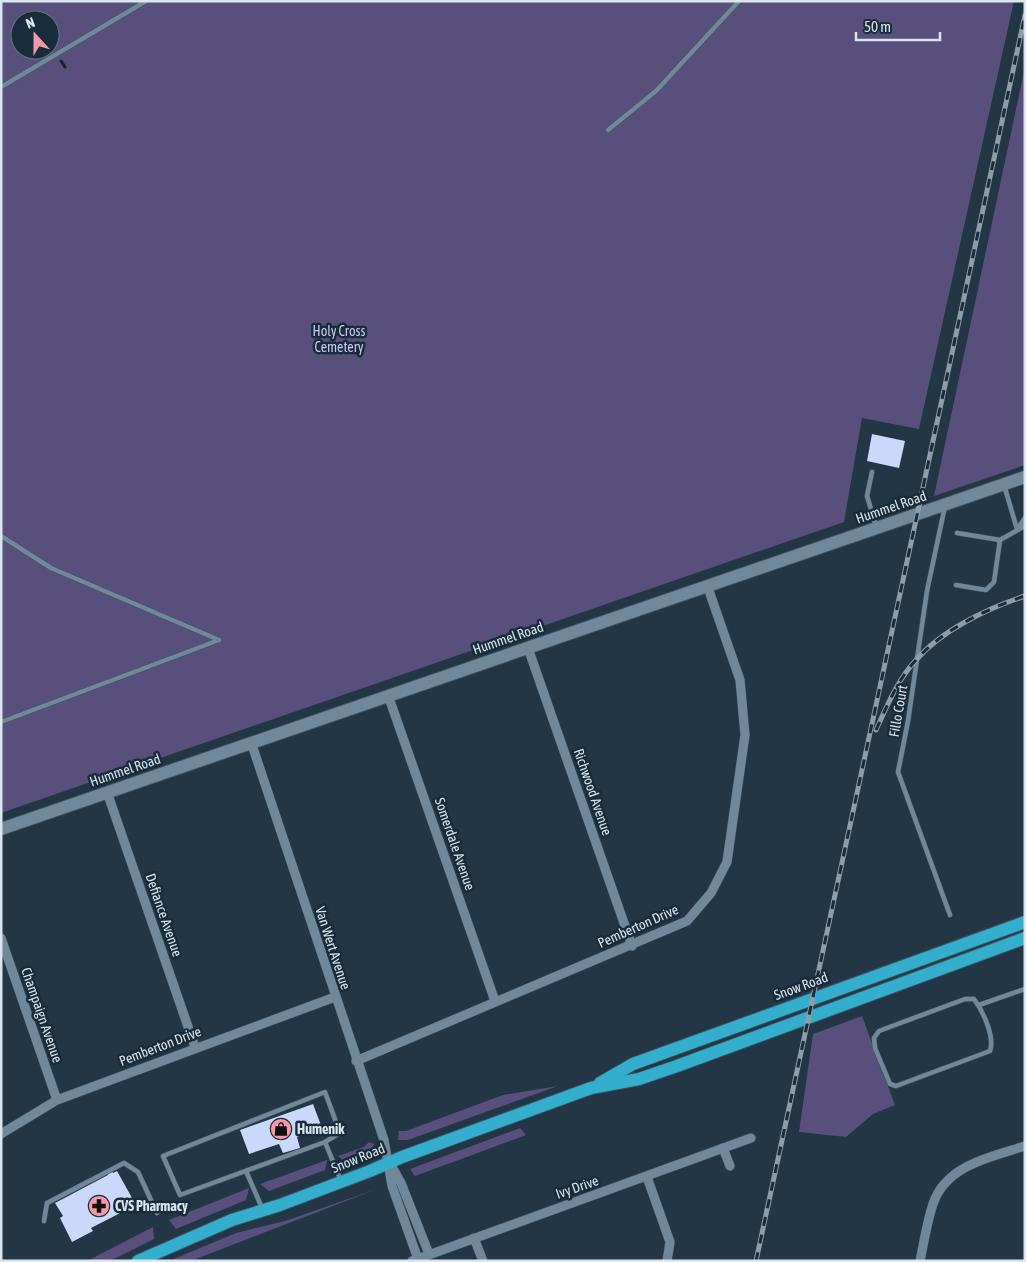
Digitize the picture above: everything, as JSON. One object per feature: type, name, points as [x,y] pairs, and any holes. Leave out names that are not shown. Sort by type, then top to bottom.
[{"type":"main road","name":"Snow Road","points":[[591,1088],[633,1064],[1025,922]]},
{"type":"main road","name":"Snow Road","points":[[138,1261],[232,1220],[341,1182],[389,1162],[591,1088],[639,1079],[677,1066],[1025,938]]},
{"type":"street","name":"Hummel Road","points":[[1,829],[1025,477]]},
{"type":"street","name":"Pemberton Drive","points":[[356,1061],[495,1001],[687,922],[711,893],[727,862],[745,734],[740,680],[707,585]]},
{"type":"street","name":"Richwood Avenue","points":[[528,648],[632,946]]},
{"type":"street","name":"Somerdale Avenue","points":[[388,695],[495,1001]]},
{"type":"street","name":"Van Wert Avenue","points":[[251,742],[356,1061],[384,1140],[392,1186],[415,1260]]},
{"type":"street","name":"Defiance Avenue","points":[[107,792],[195,1047]]},
{"type":"street","name":"Champaign Avenue","points":[[1,938],[57,1100]]},
{"type":"street","name":"Pemberton Drive","points":[[1,1134],[57,1100],[335,996]]},
{"type":"street","name":"Ivy Drive","points":[[415,1260],[751,1138]]},
{"type":"street","points":[[920,1261],[933,1203],[947,1179],[959,1170],[976,1162],[1025,1146]]},
{"type":"street","points":[[723,1148],[730,1166]]},
{"type":"street","name":"Van Wert Avenue","points":[[389,1162],[401,1183],[428,1254]]},
{"type":"street","points":[[647,1177],[670,1242],[667,1261]]},
{"type":"street","points":[[474,1238],[483,1261]]},
{"type":"lane","points":[[1,87],[146,1]]},
{"type":"lane","points":[[608,130],[656,91],[739,1]]},
{"type":"lane","points":[[872,472],[867,496],[876,528]]},
{"type":"lane","points":[[1004,484],[1017,529]]},
{"type":"lane","name":"Fillo Court","points":[[945,504],[928,591],[908,721],[898,772],[950,915]]},
{"type":"lane","points":[[1017,529],[1025,518]]},
{"type":"lane","points":[[957,533],[1000,540],[1025,526]]},
{"type":"lane","points":[[1,536],[51,568],[218,640],[1,722]]},
{"type":"lane","points":[[956,585],[986,590],[994,582],[1000,540]]},
{"type":"lane","points":[[979,1006],[1025,989]]},
{"type":"lane","points":[[966,999],[974,999],[979,1006],[993,1043],[990,1051],[896,1086],[890,1084],[875,1048],[874,1038],[879,1032],[966,999]]},
{"type":"lane","points":[[325,1092],[340,1133],[325,1142],[246,1171],[180,1195],[163,1156],[325,1092]]},
{"type":"lane","points":[[325,1142],[341,1182]]},
{"type":"lane","points":[[44,1221],[47,1203],[124,1163],[138,1172],[157,1214]]},
{"type":"lane","points":[[246,1171],[263,1210]]},
{"type":"green space","name":"Holy Cross Cemetery","points":[[1,1],[1014,1],[919,429],[862,418],[844,522],[1,813]]},
{"type":"green space","points":[[1025,67],[1025,465],[934,496]]},
{"type":"green space","points":[[862,1016],[895,1105],[873,1114],[846,1137],[799,1132],[813,1034]]},
{"type":"green space","points":[[558,1086],[408,1140],[398,1140],[399,1131],[406,1131],[503,1095]]},
{"type":"green space","points":[[520,1128],[526,1135],[415,1176],[410,1169]]},
{"type":"green space","points":[[369,1142],[374,1144],[372,1148],[360,1158],[347,1163],[338,1156],[364,1147]]},
{"type":"green space","points":[[327,1160],[325,1170],[269,1191],[260,1184]]},
{"type":"green space","points":[[249,1188],[246,1200],[176,1229],[169,1220]]},
{"type":"green space","points":[[377,1189],[191,1261],[169,1261],[236,1233],[285,1221]]},
{"type":"green space","points":[[153,1227],[154,1239],[110,1261],[87,1261]]},
{"type":"building","points":[[872,434],[905,441],[899,468],[867,461]]},
{"type":"building","name":"Humenik","points":[[313,1104],[322,1128],[297,1137],[300,1148],[283,1153],[279,1144],[249,1154],[240,1130]]},
{"type":"building","points":[[112,1171],[113,1173],[117,1171],[136,1205],[91,1228],[93,1231],[72,1242],[60,1218],[63,1216],[55,1203],[108,1175]]},
{"type":"waterway","points":[[61,61],[65,67]]},
{"type":"railway","points":[[756,1261],[1025,15]]},
{"type":"railway","points":[[876,730],[893,693],[910,667],[927,649],[966,621],[1025,596]]},
{"type":"place","name":"Humenik","points":[[281,1129]]},
{"type":"place","name":"CVS Pharmacy","points":[[99,1206]]}]
